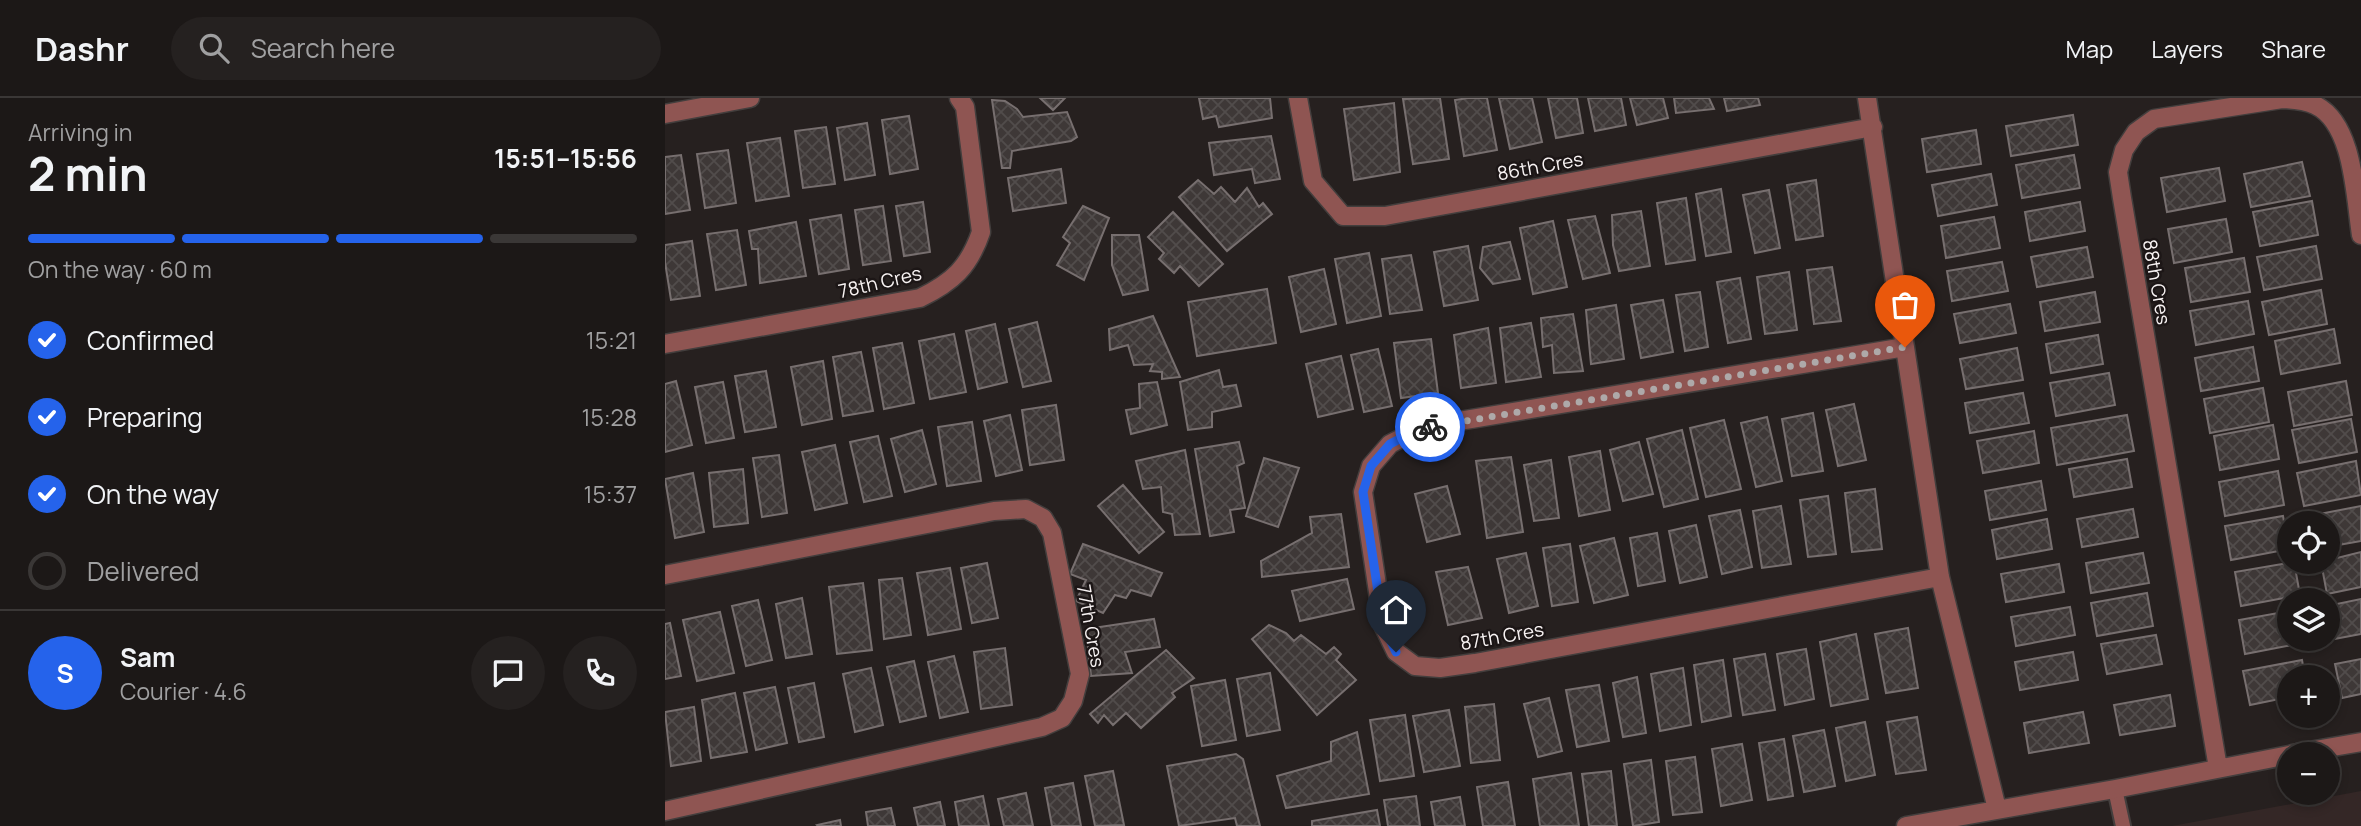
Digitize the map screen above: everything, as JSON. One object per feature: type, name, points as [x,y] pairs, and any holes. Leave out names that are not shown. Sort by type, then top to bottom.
[{"type":"street","points":[[665,114],[750,98]]},
{"type":"street","name":"78th Cres","points":[[665,344],[920,298],[943,287],[962,270],[974,251],[981,232],[965,107],[960,98]]},
{"type":"street","name":"86th Cres","points":[[1298,98],[1313,181],[1343,216],[1385,216],[1873,127]]},
{"type":"street","points":[[1867,98],[1940,577],[1997,809]]},
{"type":"street","name":"88th Cres","points":[[2218,768],[2118,172],[2124,150],[2136,132],[2154,119],[2282,99],[2302,100],[2329,115],[2343,133],[2361,235]]},
{"type":"street","name":"87th Cres","points":[[1905,347],[1453,422],[1417,430],[1390,444],[1371,466],[1363,492],[1383,625],[1396,652],[1415,666],[1440,668],[1940,577]]},
{"type":"street","name":"77th Cres","points":[[665,575],[964,516],[1025,509],[1043,518],[1052,533],[1080,674],[1073,701],[1062,718],[1042,727],[665,811]]},
{"type":"street","points":[[2340,746],[2361,742]]},
{"type":"street","points":[[1906,826],[2277,757]]},
{"type":"lane","points":[[2115,789],[2123,826]]},
{"type":"shaded area","points":[[2361,791],[2361,826],[2172,826],[2285,805],[2340,805],[2340,795]]},
{"type":"building","points":[[1040,98],[1065,98],[1053,110]]},
{"type":"building","points":[[1199,98],[1270,98],[1272,118],[1219,127],[1216,116],[1203,119]]},
{"type":"building","points":[[1440,98],[1449,159],[1413,164],[1403,99]]},
{"type":"building","points":[[1487,98],[1497,150],[1464,156],[1455,100]]},
{"type":"building","points":[[1499,98],[1532,98],[1542,142],[1510,149]]},
{"type":"building","points":[[1548,98],[1577,98],[1583,133],[1556,138]]},
{"type":"building","points":[[1588,98],[1621,98],[1626,125],[1595,131]]},
{"type":"building","points":[[1630,98],[1663,98],[1668,118],[1637,125]]},
{"type":"building","points":[[1674,98],[1709,98],[1714,109],[1676,113]]},
{"type":"building","points":[[1724,98],[1758,98],[1760,105],[1727,111]]},
{"type":"building","points":[[992,100],[1005,101],[1023,117],[1067,112],[1077,137],[1071,141],[1012,151],[1010,168],[1002,168]]},
{"type":"building","points":[[1394,103],[1400,172],[1354,180],[1344,109]]},
{"type":"building","points":[[2073,115],[2078,145],[2011,156],[2006,126]]},
{"type":"building","points":[[909,116],[918,169],[890,174],[882,120]]},
{"type":"building","points":[[867,123],[875,175],[845,180],[837,128]]},
{"type":"building","points":[[826,127],[835,184],[803,188],[795,131]]},
{"type":"building","points":[[1976,130],[1981,164],[1927,172],[1922,139]]},
{"type":"building","points":[[1271,136],[1280,179],[1255,183],[1252,169],[1214,175],[1209,143]]},
{"type":"building","points":[[780,138],[789,196],[756,201],[747,143]]},
{"type":"building","points":[[728,150],[736,203],[705,208],[697,154]]},
{"type":"building","points":[[681,155],[690,210],[665,214],[665,157]]},
{"type":"building","points":[[2074,155],[2080,188],[2022,198],[2016,165]]},
{"type":"building","points":[[2302,162],[2310,196],[2251,207],[2244,174]]},
{"type":"building","points":[[2219,168],[2225,201],[2167,212],[2161,178]]},
{"type":"building","points":[[1061,169],[1066,203],[1013,211],[1008,178]]},
{"type":"building","points":[[1991,174],[1997,205],[1938,216],[1932,185]]},
{"type":"building","points":[[1198,180],[1214,194],[1221,187],[1235,202],[1247,188],[1259,207],[1263,203],[1272,214],[1227,251],[1179,197]]},
{"type":"building","points":[[1816,180],[1823,236],[1796,240],[1787,185]]},
{"type":"building","points":[[1721,189],[1731,252],[1706,256],[1696,194]]},
{"type":"building","points":[[1769,190],[1780,248],[1755,253],[1743,195]]},
{"type":"building","points":[[1686,198],[1695,260],[1666,264],[1657,203]]},
{"type":"building","points":[[2312,201],[2318,235],[2260,246],[2253,212]]},
{"type":"building","points":[[923,202],[930,252],[904,256],[896,206]]},
{"type":"building","points":[[2080,202],[2085,231],[2030,241],[2025,212]]},
{"type":"building","points":[[883,206],[891,261],[863,265],[855,210]]},
{"type":"building","points":[[1083,206],[1109,218],[1084,280],[1057,265],[1070,243],[1063,237]]},
{"type":"building","points":[[1641,211],[1650,266],[1619,271],[1613,245],[1612,215]]},
{"type":"building","points":[[1173,212],[1223,264],[1199,286],[1180,266],[1174,273],[1159,259],[1164,253],[1148,237]]},
{"type":"building","points":[[841,215],[849,269],[819,274],[810,220]]},
{"type":"building","points":[[1595,216],[1610,273],[1583,279],[1568,220]]},
{"type":"building","points":[[1994,217],[2000,248],[1946,258],[1941,226]]},
{"type":"building","points":[[2226,219],[2232,252],[2174,263],[2168,229]]},
{"type":"building","points":[[1553,221],[1567,287],[1533,294],[1520,228]]},
{"type":"building","points":[[796,222],[806,276],[760,283],[758,249],[752,249],[749,231]]},
{"type":"building","points":[[737,230],[746,285],[716,290],[707,234]]},
{"type":"building","points":[[1112,235],[1139,235],[1148,290],[1123,295],[1112,265]]},
{"type":"building","points":[[692,241],[700,296],[671,300],[665,245]]},
{"type":"building","points":[[1510,242],[1520,279],[1493,284],[1480,268],[1483,247]]},
{"type":"building","points":[[1468,246],[1478,300],[1444,306],[1434,252]]},
{"type":"building","points":[[2316,246],[2322,279],[2264,290],[2257,257]]},
{"type":"building","points":[[2087,247],[2093,277],[2037,287],[2031,257]]},
{"type":"building","points":[[1369,253],[1381,316],[1347,323],[1335,259]]},
{"type":"building","points":[[1411,255],[1422,310],[1390,314],[1382,259]]},
{"type":"building","points":[[2244,258],[2250,292],[2191,302],[2185,268]]},
{"type":"building","points":[[2002,262],[2008,291],[1952,301],[1947,271]]},
{"type":"building","points":[[1832,267],[1841,321],[1814,324],[1807,270]]},
{"type":"building","points":[[1324,269],[1336,324],[1301,332],[1289,277]]},
{"type":"building","points":[[1789,272],[1797,330],[1765,334],[1757,277]]},
{"type":"building","points":[[1740,278],[1751,339],[1728,343],[1717,282]]},
{"type":"building","points":[[1267,289],[1276,343],[1197,356],[1188,302]]},
{"type":"building","points":[[2321,290],[2327,324],[2269,335],[2262,302]]},
{"type":"building","points":[[1700,292],[1708,347],[1685,351],[1676,295]]},
{"type":"building","points":[[2095,292],[2100,322],[2045,331],[2040,302]]},
{"type":"building","points":[[1663,300],[1673,352],[1641,358],[1631,305]]},
{"type":"building","points":[[2248,301],[2254,334],[2196,345],[2190,311]]},
{"type":"building","points":[[2010,304],[2016,333],[1960,343],[1954,314]]},
{"type":"building","points":[[1616,305],[1624,359],[1591,364],[1586,310]]},
{"type":"building","points":[[1573,314],[1583,371],[1554,373],[1552,345],[1543,347],[1541,318]]},
{"type":"building","points":[[1153,316],[1180,377],[1162,379],[1162,372],[1150,371],[1153,364],[1134,365],[1128,345],[1110,350],[1109,329]]},
{"type":"building","points":[[1037,322],[1051,381],[1023,387],[1009,329]]},
{"type":"building","points":[[1531,323],[1541,377],[1506,382],[1500,328]]},
{"type":"building","points":[[995,324],[1007,382],[978,389],[966,331]]},
{"type":"building","points":[[1488,328],[1496,383],[1461,388],[1454,335]]},
{"type":"building","points":[[2334,329],[2340,363],[2281,374],[2275,341]]},
{"type":"building","points":[[954,334],[966,392],[930,399],[919,341]]},
{"type":"building","points":[[2098,335],[2103,364],[2051,373],[2046,344]]},
{"type":"building","points":[[1431,339],[1438,393],[1401,398],[1394,343]]},
{"type":"building","points":[[902,343],[914,403],[884,409],[873,348]]},
{"type":"building","points":[[2253,347],[2259,381],[2201,391],[2195,358]]},
{"type":"building","points":[[2017,348],[2023,380],[1966,389],[1960,359]]},
{"type":"building","points":[[1378,349],[1392,406],[1364,412],[1351,355]]},
{"type":"building","points":[[861,352],[873,411],[843,416],[833,357]]},
{"type":"building","points":[[1341,356],[1353,409],[1318,417],[1306,364]]},
{"type":"building","points":[[823,361],[832,419],[802,425],[791,367]]},
{"type":"building","points":[[1219,370],[1223,387],[1236,385],[1241,406],[1212,412],[1212,427],[1188,430],[1180,382]]},
{"type":"building","points":[[766,371],[776,427],[745,432],[735,376]]},
{"type":"building","points":[[2109,373],[2115,405],[2056,416],[2050,383]]},
{"type":"building","points":[[676,381],[692,445],[665,452],[665,384]]},
{"type":"building","points":[[2346,381],[2352,415],[2294,426],[2288,392]]},
{"type":"building","points":[[723,382],[734,438],[706,443],[695,387]]},
{"type":"building","points":[[1157,382],[1167,425],[1131,434],[1126,410],[1140,408],[1139,384]]},
{"type":"building","points":[[2263,388],[2269,422],[2210,433],[2204,399]]},
{"type":"building","points":[[2023,393],[2029,423],[1970,433],[1965,403]]},
{"type":"building","points":[[1854,404],[1866,460],[1838,466],[1826,410]]},
{"type":"building","points":[[1056,405],[1064,460],[1030,465],[1022,410]]},
{"type":"building","points":[[1813,413],[1823,471],[1792,476],[1782,419]]},
{"type":"building","points":[[1010,415],[1022,470],[996,476],[984,421]]},
{"type":"building","points":[[2127,415],[2134,451],[2057,465],[2051,428]]},
{"type":"building","points":[[1767,417],[1782,481],[1756,487],[1741,423]]},
{"type":"building","points":[[2351,419],[2357,452],[2299,463],[2292,430]]},
{"type":"building","points":[[1724,420],[1741,489],[1706,497],[1690,428]]},
{"type":"building","points":[[972,422],[981,481],[947,486],[938,427]]},
{"type":"building","points":[[2273,425],[2279,459],[2220,470],[2214,436]]},
{"type":"building","points":[[922,430],[936,484],[905,492],[891,439]]},
{"type":"building","points":[[1682,430],[1698,499],[1664,507],[1647,439]]},
{"type":"building","points":[[2034,431],[2039,463],[1983,473],[1977,441]]},
{"type":"building","points":[[878,436],[892,496],[864,502],[850,442]]},
{"type":"building","points":[[1239,442],[1244,463],[1237,466],[1245,508],[1230,510],[1234,532],[1210,536],[1195,449]]},
{"type":"building","points":[[1639,442],[1653,494],[1623,501],[1610,450]]},
{"type":"building","points":[[835,445],[847,503],[815,510],[802,452]]},
{"type":"building","points":[[1185,450],[1200,534],[1175,535],[1172,514],[1163,512],[1161,487],[1143,489],[1136,461]]},
{"type":"building","points":[[1600,451],[1610,510],[1579,516],[1569,457]]},
{"type":"building","points":[[779,455],[787,513],[762,517],[753,458]]},
{"type":"building","points":[[1511,457],[1523,532],[1487,538],[1476,461]]},
{"type":"building","points":[[1264,458],[1299,468],[1278,527],[1246,516]]},
{"type":"building","points":[[2127,459],[2132,487],[2074,497],[2069,469]]},
{"type":"building","points":[[1551,460],[1559,518],[1534,521],[1524,465]]},
{"type":"building","points":[[2356,461],[2361,495],[2304,506],[2297,473]]},
{"type":"building","points":[[743,469],[748,523],[714,527],[709,473]]},
{"type":"building","points":[[2278,471],[2284,505],[2225,516],[2219,482]]},
{"type":"building","points":[[693,473],[704,532],[675,538],[665,479]]},
{"type":"building","points":[[2041,481],[2046,510],[1990,520],[1985,491]]},
{"type":"building","points":[[1123,485],[1164,532],[1139,553],[1098,506]]},
{"type":"building","points":[[1447,486],[1460,534],[1427,542],[1415,494]]},
{"type":"building","points":[[1875,489],[1882,549],[1852,552],[1845,493]]},
{"type":"building","points":[[1828,496],[1836,554],[1808,557],[1800,500]]},
{"type":"building","points":[[1781,506],[1791,564],[1762,568],[1753,511]]},
{"type":"building","points":[[2361,506],[2361,541],[2340,545],[2340,511],[2335,511]]},
{"type":"building","points":[[2133,509],[2138,537],[2082,547],[2077,519]]},
{"type":"building","points":[[1740,510],[1752,567],[1722,574],[1709,516]]},
{"type":"building","points":[[1341,514],[1349,567],[1262,577],[1261,561],[1312,533],[1310,517]]},
{"type":"building","points":[[2277,517],[2277,551],[2231,560],[2225,526]]},
{"type":"building","points":[[2047,519],[2052,549],[1997,559],[1992,530]]},
{"type":"building","points":[[1696,525],[1707,577],[1680,583],[1669,531]]},
{"type":"building","points":[[1657,533],[1665,581],[1638,586],[1630,538]]},
{"type":"building","points":[[1614,538],[1628,595],[1594,603],[1580,546]]},
{"type":"building","points":[[1083,544],[1162,573],[1151,596],[1131,590],[1126,598],[1115,595],[1103,613],[1076,601],[1086,580],[1070,574]]},
{"type":"building","points":[[1570,544],[1578,602],[1552,606],[1543,548]]},
{"type":"building","points":[[2361,552],[2361,587],[2340,591],[2340,588],[2326,588],[2323,574],[2340,574],[2340,557]]},
{"type":"building","points":[[1526,553],[1538,606],[1509,613],[1497,559]]},
{"type":"building","points":[[2143,553],[2149,583],[2091,593],[2086,563]]},
{"type":"building","points":[[987,563],[998,618],[972,623],[961,568]]},
{"type":"building","points":[[2059,564],[2064,592],[2006,602],[2001,574]]},
{"type":"building","points":[[2277,565],[2277,574],[2296,574],[2299,588],[2277,588],[2277,599],[2241,606],[2235,572]]},
{"type":"building","points":[[1468,567],[1482,618],[1448,625],[1436,572]]},
{"type":"building","points":[[950,568],[961,629],[928,635],[917,573]]},
{"type":"building","points":[[902,578],[911,635],[884,639],[879,580]]},
{"type":"building","points":[[1347,579],[1354,609],[1300,621],[1292,591]]},
{"type":"building","points":[[863,583],[872,650],[837,654],[829,587]]},
{"type":"building","points":[[2147,593],[2153,626],[2097,636],[2091,603]]},
{"type":"building","points":[[802,598],[812,654],[786,658],[776,604]]},
{"type":"building","points":[[2361,599],[2361,634],[2340,638],[2340,603]]},
{"type":"building","points":[[758,600],[772,660],[746,666],[732,606]]},
{"type":"building","points":[[2070,607],[2075,635],[2016,646],[2011,617]]},
{"type":"building","points":[[720,612],[734,673],[697,681],[683,620]]},
{"type":"building","points":[[2277,613],[2277,648],[2245,654],[2239,620]]},
{"type":"building","points":[[1154,619],[1160,647],[1125,652],[1132,673],[1091,676],[1086,629]]},
{"type":"building","points":[[670,623],[681,676],[665,679],[665,624]]},
{"type":"building","points":[[1269,625],[1286,633],[1294,641],[1301,635],[1326,654],[1334,647],[1341,654],[1336,660],[1356,680],[1317,715],[1252,639]]},
{"type":"building","points":[[1908,628],[1918,688],[1886,693],[1875,634]]},
{"type":"building","points":[[1856,634],[1868,699],[1831,706],[1820,642]]},
{"type":"building","points":[[2156,635],[2162,664],[2107,674],[2101,644]]},
{"type":"building","points":[[1005,648],[1012,705],[981,709],[974,652]]},
{"type":"building","points":[[1806,649],[1814,699],[1785,705],[1777,654]]},
{"type":"building","points":[[1166,650],[1194,678],[1172,693],[1175,697],[1141,728],[1126,713],[1113,725],[1104,715],[1098,723],[1090,714]]},
{"type":"building","points":[[2073,652],[2078,680],[2020,690],[2015,662]]},
{"type":"building","points":[[1765,654],[1775,710],[1743,715],[1734,659]]},
{"type":"building","points":[[954,656],[968,712],[940,718],[928,662]]},
{"type":"building","points":[[2361,659],[2361,694],[2342,698],[2340,665],[2335,664]]},
{"type":"building","points":[[1723,660],[1731,716],[1702,722],[1694,665]]},
{"type":"building","points":[[2302,660],[2303,665],[2277,665],[2277,699],[2250,705],[2243,671]]},
{"type":"building","points":[[914,661],[926,716],[900,722],[887,667]]},
{"type":"building","points":[[871,668],[883,725],[855,732],[843,674]]},
{"type":"building","points":[[1683,668],[1691,725],[1660,731],[1651,674]]},
{"type":"building","points":[[1270,673],[1280,730],[1247,736],[1237,679]]},
{"type":"building","points":[[1637,677],[1646,733],[1623,737],[1613,683]]},
{"type":"building","points":[[1225,680],[1236,740],[1202,746],[1191,686]]},
{"type":"building","points":[[814,683],[824,737],[799,742],[788,688]]},
{"type":"building","points":[[1599,685],[1609,741],[1577,747],[1566,690]]},
{"type":"building","points":[[775,687],[787,743],[756,750],[744,693]]},
{"type":"building","points":[[735,693],[747,752],[711,758],[702,700]]},
{"type":"building","points":[[2170,695],[2175,726],[2120,735],[2114,705]]},
{"type":"building","points":[[1549,698],[1562,751],[1538,757],[1524,704]]},
{"type":"building","points":[[1494,704],[1500,760],[1471,763],[1465,707]]},
{"type":"building","points":[[694,707],[701,761],[671,766],[665,712]]},
{"type":"building","points":[[1449,710],[1460,766],[1424,772],[1413,716]]},
{"type":"building","points":[[2083,712],[2089,743],[2029,753],[2024,723]]},
{"type":"building","points":[[1405,715],[1414,776],[1380,781],[1370,720]]},
{"type":"building","points":[[1917,717],[1926,770],[1896,774],[1887,722]]},
{"type":"building","points":[[1865,722],[1875,775],[1846,781],[1836,728]]},
{"type":"building","points":[[1824,730],[1835,786],[1804,792],[1793,736]]},
{"type":"building","points":[[1357,732],[1369,794],[1286,808],[1277,776],[1331,761],[1331,742]]},
{"type":"building","points":[[1784,739],[1793,796],[1768,800],[1759,743]]},
{"type":"building","points":[[1742,744],[1752,800],[1721,806],[1712,749]]},
{"type":"building","points":[[1236,754],[1243,759],[1260,826],[1237,826],[1235,818],[1179,826],[1167,766]]},
{"type":"building","points":[[1695,757],[1702,812],[1673,815],[1666,761]]},
{"type":"building","points":[[1651,760],[1659,822],[1633,826],[1624,764]]},
{"type":"building","points":[[1113,771],[1124,825],[1095,826],[1085,776]]},
{"type":"building","points":[[1611,771],[1617,826],[1589,826],[1582,774]]},
{"type":"building","points":[[1571,773],[1579,826],[1540,826],[1533,779]]},
{"type":"building","points":[[1508,782],[1515,826],[1483,826],[1477,787]]},
{"type":"building","points":[[1073,783],[1081,826],[1052,826],[1045,788]]},
{"type":"building","points":[[1026,793],[1033,826],[1004,826],[998,799]]},
{"type":"building","points":[[983,796],[989,826],[959,826],[955,802]]},
{"type":"building","points":[[1416,796],[1420,826],[1388,826],[1384,800]]},
{"type":"building","points":[[1460,797],[1465,826],[1435,826],[1431,802]]},
{"type":"building","points":[[940,802],[945,826],[918,826],[914,808]]},
{"type":"building","points":[[891,808],[895,826],[868,826],[866,812]]},
{"type":"building","points":[[1377,810],[1380,826],[1312,826],[1312,821]]},
{"type":"building","points":[[840,820],[841,826],[817,825]]},
{"type":"way so far","points":[[1430,427],[1905,347]]},
{"type":"route","points":[[1396,652],[1383,625],[1363,492],[1371,466],[1390,444],[1417,430],[1430,427]]}]
